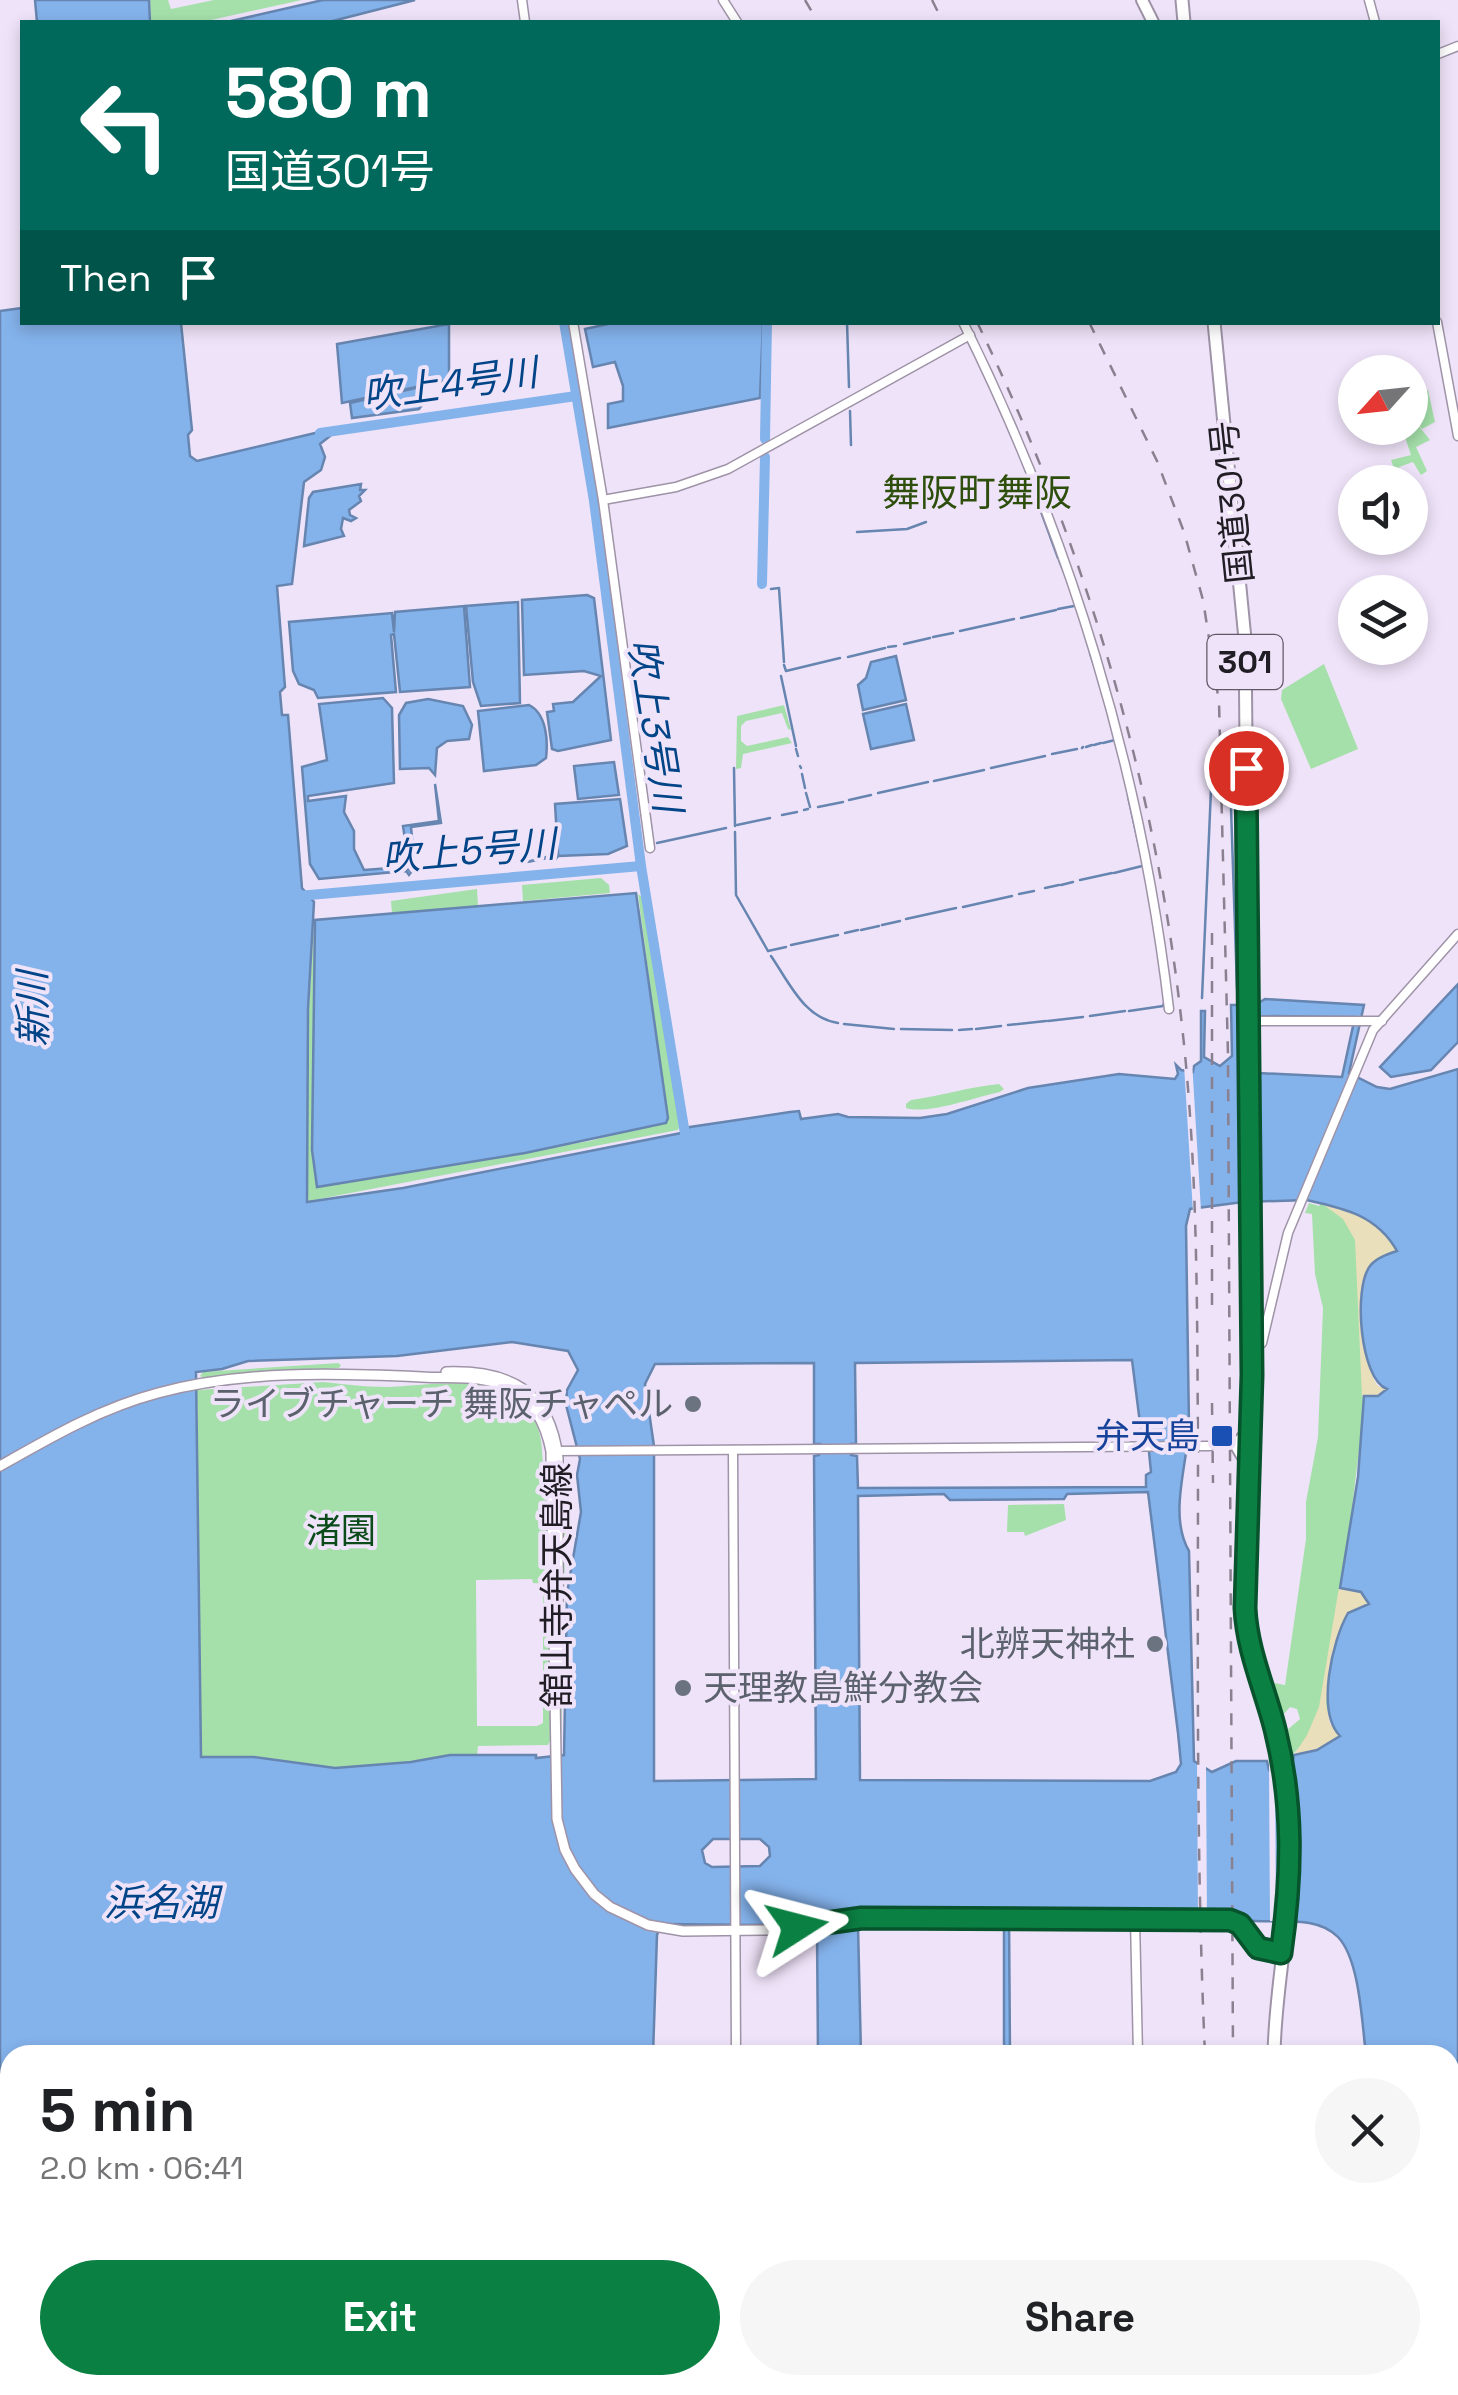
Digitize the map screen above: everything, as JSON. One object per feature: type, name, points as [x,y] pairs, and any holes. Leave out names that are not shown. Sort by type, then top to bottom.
[{"type":"highway","name":"国道301号","points":[[1214,325],[1245,639],[1252,1348],[1246,1627],[1283,1764],[1292,1843],[1275,2045]]},
{"type":"highway","points":[[1250,1474],[1234,1445],[1252,1428]]},
{"type":"main road","name":"舘山寺弁天島線","points":[[0,1466],[101,1412],[145,1396],[197,1384],[276,1377],[401,1376],[483,1380],[510,1388],[529,1397],[557,1451],[557,1819],[574,1868],[610,1907],[628,1918],[661,1928],[736,1929],[862,1918],[1233,1920],[1258,1948],[1281,1953]]},
{"type":"street","points":[[574,325],[650,848]]},
{"type":"street","points":[[965,325],[1034,482],[1097,663],[1148,868],[1169,1009]]},
{"type":"street","points":[[1438,325],[1458,436]]},
{"type":"street","points":[[602,500],[666,490],[718,473],[970,335]]},
{"type":"street","points":[[1252,1348],[1262,1344],[1285,1243],[1373,1030],[1458,934]]},
{"type":"street","points":[[1249,1013],[1382,1021]]},
{"type":"street","points":[[557,1451],[1210,1446]]},
{"type":"street","points":[[733,1450],[736,2045]]},
{"type":"street","points":[[1135,1919],[1138,2045]]},
{"type":"green space","points":[[150,0],[168,0],[171,9],[214,0],[302,0],[211,20],[151,20]]},
{"type":"green space","points":[[1428,390],[1435,422],[1428,426]]},
{"type":"green space","points":[[1408,445],[1420,445],[1416,447],[1424,465],[1393,465],[1391,460],[1411,455]]},
{"type":"green space","points":[[1324,664],[1358,749],[1311,769],[1281,699],[1282,690]]},
{"type":"green space","points":[[784,705],[791,730],[782,713],[746,721],[741,726],[741,741],[747,746],[788,737],[792,743],[743,754],[741,768],[736,769],[737,716]]},
{"type":"green space","points":[[601,878],[609,885],[610,893],[523,901],[522,885]]},
{"type":"green space","points":[[477,889],[478,906],[338,918],[392,913],[391,901]]},
{"type":"green space","points":[[638,894],[642,897],[680,1123],[678,1130],[309,1201],[309,1007],[314,924],[312,1150],[317,1187],[590,1141],[668,1121]]},
{"type":"green space","points":[[999,1084],[1004,1089],[1000,1092],[927,1109],[906,1108],[911,1100]]},
{"type":"green space","points":[[1322,1202],[1368,1219],[1369,1367],[1327,1715],[1289,1759],[1286,1731],[1300,1719],[1297,1709],[1290,1707],[1284,1714],[1269,1682],[1285,1685],[1306,1539],[1306,1502],[1318,1437],[1323,1308],[1315,1274],[1312,1214],[1305,1213],[1309,1203],[1319,1206]]},
{"type":"green space","points":[[338,1363],[339,1368],[200,1376],[203,1372]]},
{"type":"green space","name":"渚園","points":[[323,1382],[378,1387],[447,1383],[489,1387],[523,1405],[535,1422],[547,1479],[549,1570],[544,1584],[533,1583],[532,1579],[476,1580],[477,1726],[543,1723],[543,1596],[547,1592],[551,1739],[548,1745],[478,1746],[477,1755],[335,1768],[254,1757],[201,1757],[197,1390]]},
{"type":"green space","points":[[561,1500],[566,1502],[561,1751]]},
{"type":"green space","points":[[1064,1504],[1066,1520],[1025,1536],[1024,1532],[1007,1532],[1008,1505]]},
{"type":"sand","points":[[1321,1203],[1365,1218],[1398,1252],[1373,1264],[1362,1292],[1368,1362],[1378,1386],[1387,1389],[1377,1396],[1362,1396],[1355,1240],[1343,1219]]},
{"type":"sand","points":[[1339,1587],[1359,1591],[1369,1605],[1344,1621],[1336,1642],[1326,1703],[1330,1724],[1340,1735],[1317,1750],[1294,1755],[1319,1707]]},
{"type":"water","points":[[35,0],[149,0],[150,20],[37,20]]},
{"type":"water","points":[[323,0],[415,0],[337,20],[236,20]]},
{"type":"water","name":"浜名湖","points":[[20,308],[20,325],[181,325],[192,430],[188,435],[190,456],[197,461],[332,429],[334,433],[320,444],[325,457],[321,470],[304,482],[292,584],[277,586],[285,687],[280,692],[282,715],[288,715],[302,888],[314,902],[308,1009],[307,1202],[403,1188],[681,1133],[690,1127],[790,1112],[799,1111],[801,1119],[838,1114],[920,1118],[947,1114],[1028,1088],[1119,1074],[1175,1079],[1176,1065],[1193,1072],[1201,1061],[1201,1011],[1205,1011],[1204,1057],[1220,1066],[1232,1056],[1231,1005],[1255,1005],[1265,999],[1364,1005],[1349,1073],[1377,1087],[1390,1089],[1458,1069],[1458,2045],[1365,2045],[1351,1961],[1338,1937],[1318,1925],[1128,1911],[1009,1914],[1010,2045],[1004,2043],[1004,1914],[862,1915],[862,1925],[858,1926],[861,2045],[818,2045],[817,1932],[811,1920],[778,1925],[661,1924],[657,1935],[653,2045],[0,2045],[0,311]],"holes":[[[1255,1013],[1355,1017],[1342,1077],[1258,1073],[1257,1067],[1239,1063],[1239,1018]],[[1307,1200],[1346,1210],[1380,1229],[1397,1251],[1370,1266],[1362,1293],[1365,1351],[1378,1382],[1387,1389],[1378,1396],[1364,1396],[1358,1477],[1340,1588],[1361,1592],[1369,1604],[1348,1613],[1332,1658],[1329,1710],[1340,1736],[1317,1750],[1294,1755],[1292,1766],[1269,1770],[1267,1761],[1236,1761],[1212,1772],[1194,1761],[1189,1551],[1180,1521],[1189,1425],[1186,1226],[1190,1209]],[[512,1342],[568,1351],[578,1370],[567,1390],[566,1405],[580,1459],[577,1475],[581,1512],[567,1593],[564,1755],[450,1755],[335,1768],[254,1757],[201,1757],[196,1372],[248,1361],[397,1356]],[[1132,1360],[1141,1431],[1148,1442],[1151,1472],[1146,1475],[1146,1487],[858,1488],[857,1456],[851,1455],[851,1444],[856,1444],[855,1363]],[[814,1363],[814,1444],[820,1444],[819,1455],[814,1456],[816,1779],[654,1781],[654,1446],[645,1384],[655,1364]],[[1148,1492],[1178,1733],[1181,1764],[1176,1772],[1150,1781],[860,1780],[858,1496],[944,1494],[950,1500],[1064,1499],[1067,1494]],[[713,1839],[760,1839],[769,1847],[770,1856],[760,1866],[712,1867],[705,1863],[702,1850]]]},
{"type":"water","points":[[449,325],[449,380],[342,403],[337,344]]},
{"type":"water","points":[[603,325],[763,325],[760,398],[608,428],[608,404],[623,401],[623,386],[615,362],[593,367],[585,329]]},
{"type":"water","points":[[420,387],[419,409],[352,418],[350,403]]},
{"type":"water","points":[[361,484],[360,490],[365,490],[359,496],[361,501],[349,510],[356,518],[343,518],[344,536],[304,546],[313,492]]},
{"type":"water","points":[[587,595],[594,598],[611,740],[558,751],[552,749],[547,712],[554,711],[553,704],[573,702],[601,676],[584,671],[524,675],[522,600]]},
{"type":"water","points":[[518,602],[520,703],[481,706],[473,682],[466,606]]},
{"type":"water","points":[[464,606],[470,687],[400,692],[394,634],[391,635],[396,692],[318,698],[314,690],[299,684],[293,671],[289,622],[392,613],[394,632],[395,612]]},
{"type":"water","points":[[896,656],[906,700],[863,710],[858,685],[866,678],[871,662]]},
{"type":"water","points":[[383,698],[392,708],[394,783],[308,796],[308,801],[346,796],[344,812],[354,831],[354,849],[364,870],[404,867],[410,871],[403,826],[439,821],[435,784],[441,823],[411,827],[415,867],[409,875],[406,871],[319,879],[310,864],[302,767],[327,760],[319,704]]},
{"type":"water","points":[[428,699],[463,706],[472,725],[469,739],[447,741],[437,748],[435,775],[429,768],[400,769],[399,715],[406,703]]},
{"type":"water","points":[[906,704],[914,740],[871,749],[863,714]]},
{"type":"water","points":[[529,705],[543,721],[546,758],[536,765],[484,771],[478,711]]},
{"type":"water","points":[[614,762],[619,795],[578,799],[574,766]]},
{"type":"water","points":[[620,799],[627,846],[608,854],[527,862],[558,854],[555,804]]},
{"type":"water","points":[[636,893],[666,1123],[525,1153],[317,1187],[312,1150],[315,920]]},
{"type":"water","points":[[1458,984],[1458,1042],[1431,1070],[1391,1077],[1380,1067]]},
{"type":"pier","points":[[1192,1061],[1201,1211],[1193,1212],[1184,1065],[1189,1066]]},
{"type":"pier","points":[[1197,1759],[1206,1764],[1207,1920],[1198,1919]]},
{"type":"pier","points":[[1269,1764],[1275,1764],[1276,1921],[1270,1921]]},
{"type":"waterway","name":"吹上3号川","points":[[565,325],[594,501],[641,866],[686,1140]]},
{"type":"waterway","points":[[765,439],[767,325]]},
{"type":"waterway","points":[[847,325],[849,387]]},
{"type":"waterway","name":"吹上4号川","points":[[320,433],[576,396]]},
{"type":"waterway","points":[[850,411],[851,445]]},
{"type":"waterway","points":[[762,584],[765,457]]},
{"type":"waterway","points":[[1023,464],[1030,481]]},
{"type":"waterway","points":[[1032,487],[1058,558]]},
{"type":"waterway","points":[[857,532],[907,529],[926,522]]},
{"type":"waterway","points":[[1059,560],[1066,577]]},
{"type":"waterway","points":[[771,589],[779,588],[784,662]]},
{"type":"waterway","points":[[1058,609],[1074,606]]},
{"type":"waterway","points":[[1021,618],[1056,610]]},
{"type":"waterway","points":[[960,631],[1014,619]]},
{"type":"waterway","points":[[933,637],[953,633]]},
{"type":"waterway","points":[[904,644],[930,638]]},
{"type":"waterway","points":[[888,647],[896,646]]},
{"type":"waterway","points":[[848,657],[885,648]]},
{"type":"waterway","points":[[1090,653],[1094,665]]},
{"type":"waterway","points":[[784,665],[786,671],[840,658]]},
{"type":"waterway","points":[[781,676],[796,746]]},
{"type":"waterway","points":[[1103,743],[1115,740]]},
{"type":"waterway","points":[[1094,745],[1101,743]]},
{"type":"waterway","points":[[1086,747],[1092,745]]},
{"type":"waterway","points":[[796,749],[798,756]]},
{"type":"waterway","points":[[1052,754],[1077,749]]},
{"type":"waterway","points":[[991,768],[1045,756]]},
{"type":"waterway","points":[[734,768],[735,826]]},
{"type":"waterway","points":[[934,781],[984,770]]},
{"type":"waterway","points":[[802,774],[805,788]]},
{"type":"waterway","points":[[878,793],[928,782]]},
{"type":"waterway","points":[[1202,998],[1211,789]]},
{"type":"waterway","points":[[806,793],[810,807]]},
{"type":"waterway","points":[[849,800],[871,795]]},
{"type":"waterway","points":[[1128,796],[1139,846]]},
{"type":"waterway","points":[[818,807],[843,802]]},
{"type":"waterway","points":[[1231,808],[1237,988]]},
{"type":"waterway","points":[[804,810],[808,809]]},
{"type":"waterway","points":[[782,815],[797,812]]},
{"type":"waterway","points":[[737,825],[770,818]]},
{"type":"waterway","points":[[657,843],[726,828]]},
{"type":"waterway","points":[[735,832],[736,895],[768,951]]},
{"type":"waterway","name":"吹上5号川","points":[[298,896],[641,866]]},
{"type":"waterway","points":[[1114,873],[1142,866]]},
{"type":"waterway","points":[[1080,880],[1112,873]]},
{"type":"waterway","points":[[1061,885],[1073,882]]},
{"type":"waterway","points":[[1045,888],[1059,885]]},
{"type":"waterway","points":[[1019,894],[1034,891]]},
{"type":"waterway","points":[[963,907],[1012,896]]},
{"type":"waterway","points":[[906,919],[956,908]]},
{"type":"waterway","points":[[882,925],[900,921]]},
{"type":"waterway","points":[[861,930],[879,926]]},
{"type":"waterway","points":[[845,933],[858,930]]},
{"type":"waterway","points":[[791,945],[838,935]]},
{"type":"waterway","points":[[768,951],[786,947]]},
{"type":"waterway","points":[[771,956],[807,1006],[826,1020],[838,1023]]},
{"type":"waterway","points":[[1129,1011],[1164,1003]]},
{"type":"waterway","points":[[1090,1016],[1125,1011]]},
{"type":"waterway","points":[[1048,1021],[1083,1017]]},
{"type":"waterway","points":[[1008,1025],[1046,1021]]},
{"type":"waterway","points":[[844,1024],[894,1029]]},
{"type":"waterway","points":[[976,1029],[1001,1026]]},
{"type":"waterway","points":[[901,1029],[952,1030]]},
{"type":"waterway","points":[[959,1030],[972,1029]]},
{"type":"tunnel","points":[[1210,1446],[1232,1445]]},
{"type":"railway","points":[[805,0],[817,20]]},
{"type":"railway","points":[[932,0],[942,20]]},
{"type":"railway","points":[[978,325],[1050,489],[1109,661],[1153,838],[1181,1017],[1196,1234],[1199,1829],[1205,2045]]},
{"type":"railway","points":[[1090,325],[1157,461],[1184,532],[1203,600],[1219,702],[1228,1055],[1233,2045]]},
{"type":"railway","points":[[1212,933],[1212,1313]]},
{"type":"railway","points":[[1212,1403],[1213,1483]]},
{"type":"place","name":"ライブチャーチ 舞阪チャペル","points":[[693,1404]]},
{"type":"place","name":"弁天島","points":[[1222,1436]]},
{"type":"place","name":"北辨天神社","points":[[1155,1644]]},
{"type":"place","name":"天理教島鮮分教会","points":[[683,1688]]},
{"type":"district","name":"舞阪町舞阪","points":[[977,493]]},
{"type":"route","points":[[797,1927],[862,1918],[1230,1920],[1240,1924],[1258,1948],[1281,1953],[1290,1883],[1289,1803],[1274,1723],[1250,1646],[1245,1608],[1252,1375],[1246,768]]},
{"type":"water label","name":"新川","points":[[33,1009]]}]
